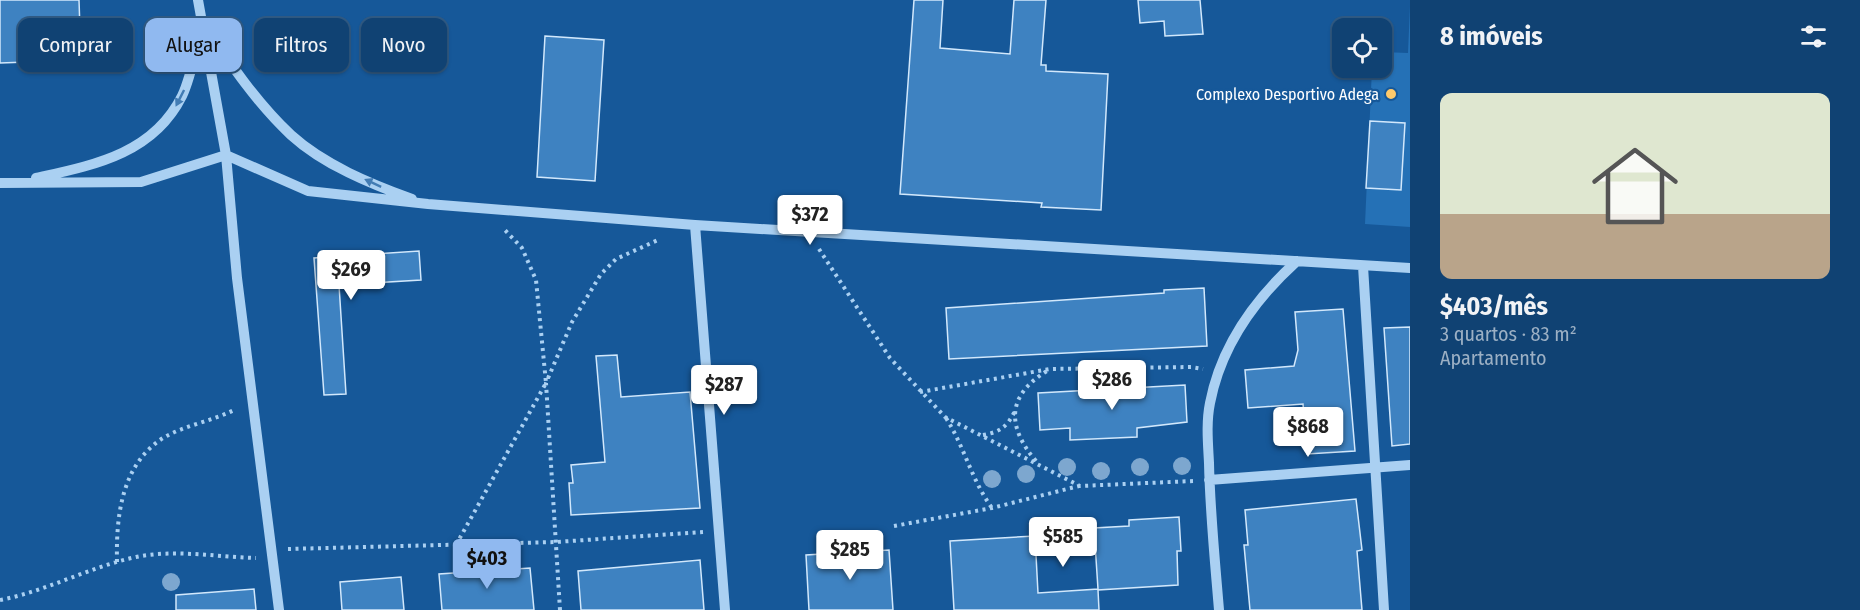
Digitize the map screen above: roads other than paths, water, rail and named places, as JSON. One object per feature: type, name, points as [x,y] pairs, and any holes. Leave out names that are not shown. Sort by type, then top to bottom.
[{"type":"street","points":[[198,0],[201,18]]},
{"type":"street","points":[[15,183],[97,164],[119,156],[143,143],[165,124],[183,94],[189,72]]},
{"type":"street","points":[[211,72],[226,155],[237,278],[279,610]]},
{"type":"street","points":[[236,72],[293,136],[355,175],[428,204]]},
{"type":"street","points":[[0,183],[141,182],[226,155],[308,191],[428,204],[694,225],[1410,268]]},
{"type":"street","points":[[694,225],[725,610]]},
{"type":"street","points":[[1219,610],[1209,480],[1210,403],[1229,347],[1256,302],[1297,261]]},
{"type":"street","points":[[1363,266],[1384,610]]},
{"type":"street","points":[[1209,480],[1410,465]]},
{"type":"place","name":"Complexo Desportivo Adega","points":[[1391,94]]}]
